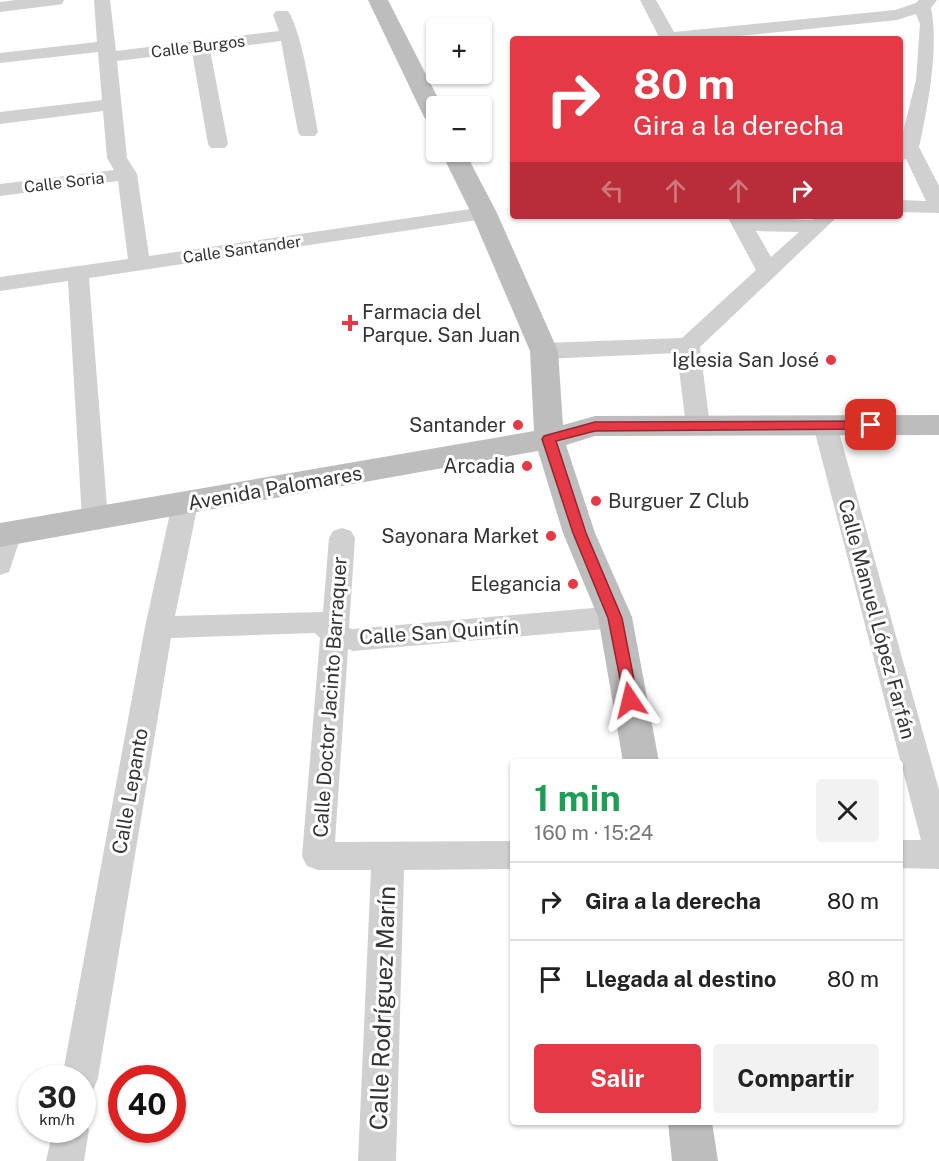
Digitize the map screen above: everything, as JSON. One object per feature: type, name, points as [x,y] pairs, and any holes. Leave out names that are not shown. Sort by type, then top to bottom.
[{"type":"street","points":[[0,7],[56,0]]},
{"type":"street","points":[[102,0],[117,158],[127,174],[139,264]]},
{"type":"street","points":[[378,0],[426,97]]},
{"type":"street","points":[[648,0],[666,36]]},
{"type":"street","points":[[687,36],[897,15],[925,3],[929,24],[905,151],[939,206]]},
{"type":"street","points":[[282,15],[289,35],[308,132]]},
{"type":"street","name":"Calle Burgos","points":[[0,58],[200,46],[289,35]]},
{"type":"street","points":[[200,46],[218,144]]},
{"type":"street","points":[[0,118],[112,104]]},
{"type":"street","points":[[458,162],[484,213],[544,351],[549,439],[579,533],[615,618],[640,759]]},
{"type":"street","name":"Calle Soria","points":[[0,190],[127,174]]},
{"type":"street","points":[[903,206],[939,206]]},
{"type":"street","name":"Calle Santander","points":[[0,284],[484,213]]},
{"type":"street","points":[[767,270],[739,220],[823,221]]},
{"type":"street","points":[[544,351],[688,345],[823,221]]},
{"type":"street","points":[[78,273],[95,519]]},
{"type":"street","points":[[688,345],[698,426]]},
{"type":"street","name":"Calle Manuel López Farfán","points":[[825,425],[939,847]]},
{"type":"street","name":"Avenida Palomares","points":[[5,534],[549,439],[595,426],[939,425]]},
{"type":"street","name":"Calle Lepanto","points":[[82,1065],[159,627],[185,504]]},
{"type":"street","points":[[0,565],[5,534]]},
{"type":"street","name":"Calle Doctor Jacinto Barraquer","points":[[342,538],[318,856],[388,856]]},
{"type":"street","name":"Calle San Quintín","points":[[159,627],[321,622],[334,634],[353,640],[615,618]]},
{"type":"street","points":[[903,854],[939,855]]},
{"type":"street","points":[[388,856],[510,855]]},
{"type":"street","name":"Calle Rodríguez Marín","points":[[377,1161],[388,856]]},
{"type":"street","points":[[690,1125],[695,1161]]},
{"type":"street","points":[[65,1161],[68,1143]]},
{"type":"place","name":"Farmacia del Parque. San Juan","points":[[350,323]]},
{"type":"place","name":"Iglesia San José","points":[[831,360]]},
{"type":"place","name":"Santander","points":[[518,425]]},
{"type":"place","name":"Arcadia","points":[[527,466]]},
{"type":"place","name":"Burguer Z Club","points":[[596,501]]},
{"type":"place","name":"Sayonara Market","points":[[551,536]]},
{"type":"place","name":"Elegancia","points":[[573,584]]},
{"type":"route","points":[[630,700],[615,618],[579,533],[549,439],[595,426],[871,425]]}]
